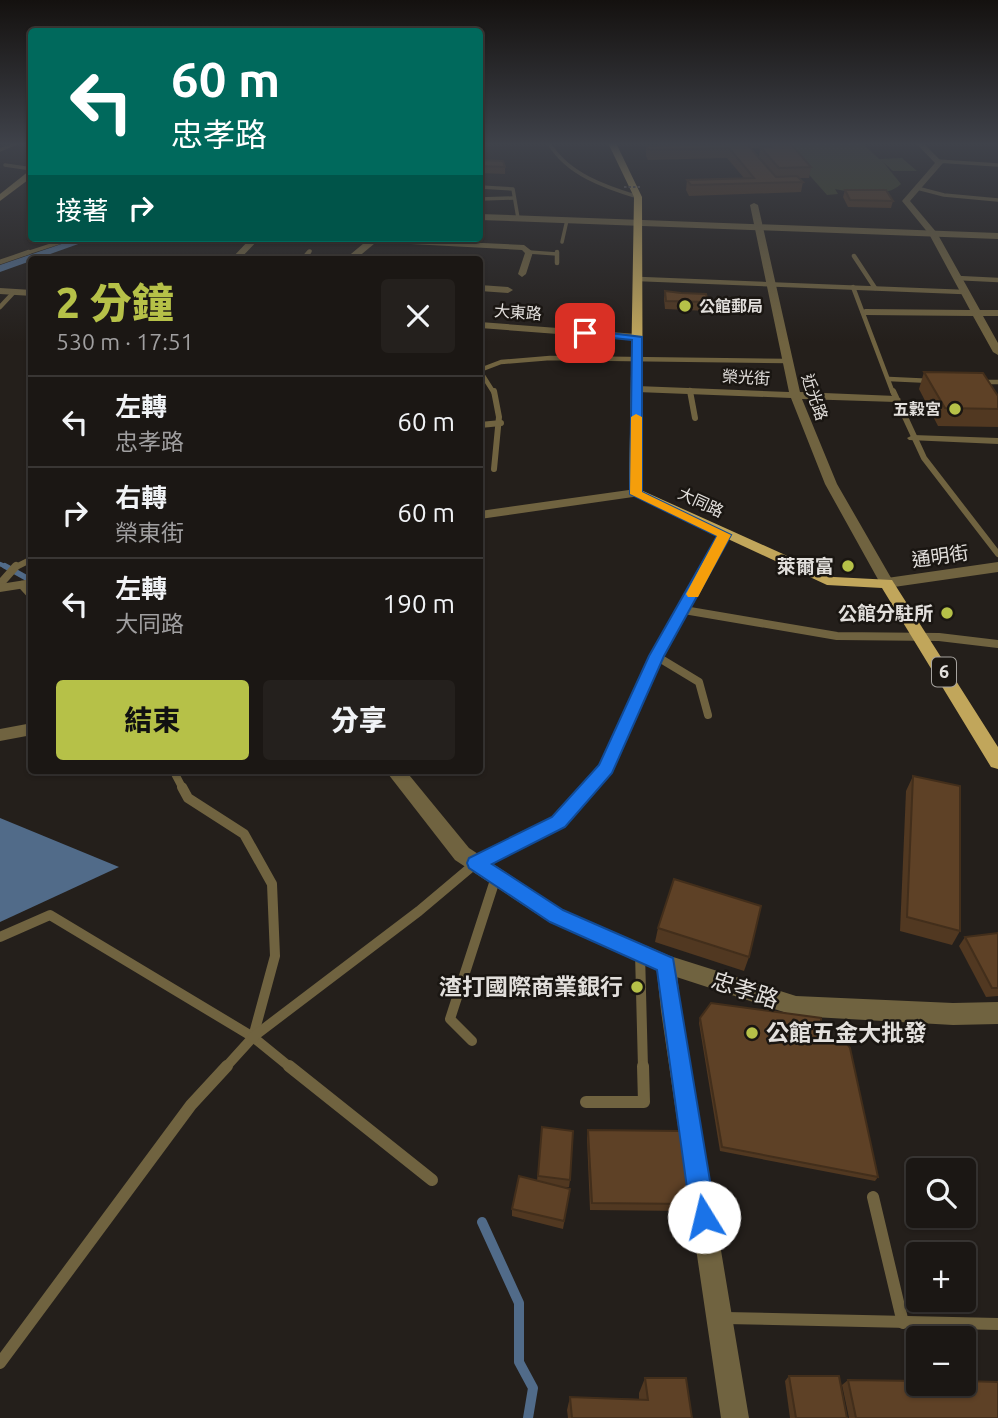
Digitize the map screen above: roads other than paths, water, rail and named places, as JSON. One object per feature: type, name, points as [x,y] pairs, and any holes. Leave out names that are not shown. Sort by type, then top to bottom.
[{"type":"main road","points":[[636,494],[638,209]]},
{"type":"main road","name":"大同路","points":[[636,494],[832,582],[887,583]]},
{"type":"main road","name":"6","points":[[887,583],[998,762]]},
{"type":"street","name":"近光路","points":[[755,209],[795,395],[831,484],[887,583]]},
{"type":"street","points":[[913,209],[933,233],[998,352]]},
{"type":"street","points":[[483,217],[998,236]]},
{"type":"street","points":[[237,256],[253,242]]},
{"type":"street","points":[[354,256],[370,242]]},
{"type":"street","points":[[424,242],[524,248],[528,252],[522,274]]},
{"type":"street","points":[[483,288],[508,290]]},
{"type":"street","points":[[0,291],[28,293]]},
{"type":"street","points":[[865,312],[998,313]]},
{"type":"street","name":"大東路","points":[[483,325],[637,337]]},
{"type":"street","name":"榮光街","points":[[636,389],[896,399]]},
{"type":"street","points":[[913,438],[998,441]]},
{"type":"street","points":[[483,515],[636,494]]},
{"type":"street","name":"通明街","points":[[887,583],[998,567]]},
{"type":"street","points":[[1,581],[28,588]]},
{"type":"street","points":[[0,734],[28,730]]},
{"type":"street","name":"忠孝路","points":[[397,774],[462,854],[556,916],[666,964],[796,1006],[953,1014],[998,1013]]},
{"type":"street","points":[[666,964],[735,1418]]},
{"type":"lane","points":[[516,209],[518,218]]},
{"type":"lane","points":[[562,242],[567,220]]},
{"type":"lane","points":[[0,262],[61,242]]},
{"type":"lane","points":[[306,256],[310,251]]},
{"type":"lane","points":[[528,252],[556,252],[557,263]]},
{"type":"lane","points":[[854,256],[875,288]]},
{"type":"lane","points":[[957,278],[998,280]]},
{"type":"lane","points":[[639,279],[964,292]]},
{"type":"lane","points":[[853,287],[913,438],[998,554]]},
{"type":"lane","points":[[0,307],[14,292]]},
{"type":"lane","points":[[483,370],[513,361],[637,357],[787,361]]},
{"type":"lane","points":[[483,374],[490,381],[501,423],[494,469]]},
{"type":"lane","points":[[889,379],[944,381]]},
{"type":"lane","points":[[971,382],[998,383]]},
{"type":"lane","points":[[690,390],[695,418]]},
{"type":"lane","points":[[483,425],[501,423]]},
{"type":"lane","points":[[0,1363],[191,1105],[253,1037],[419,911],[476,863],[559,822],[606,769],[656,656],[724,535]]},
{"type":"lane","points":[[1,581],[15,567],[28,561]]},
{"type":"lane","points":[[684,610],[836,636],[923,638],[998,644]]},
{"type":"lane","points":[[656,656],[699,682],[708,715]]},
{"type":"lane","points":[[175,774],[188,798],[244,834],[272,884],[275,956],[253,1037]]},
{"type":"lane","points":[[472,1041],[450,1019],[496,877]]},
{"type":"lane","points":[[0,937],[50,915],[253,1037],[432,1180]]},
{"type":"lane","points":[[586,1102],[644,1102],[640,953]]},
{"type":"lane","points":[[873,1197],[903,1323]]},
{"type":"lane","points":[[719,1318],[998,1324]]},
{"type":"water","points":[[0,818],[119,867],[0,922]]},
{"type":"waterway","points":[[38,256],[78,242]]},
{"type":"waterway","points":[[0,269],[28,259]]},
{"type":"waterway","points":[[0,564],[7,567]]},
{"type":"waterway","points":[[7,567],[28,579]]},
{"type":"waterway","points":[[482,1222],[519,1303],[519,1362],[533,1388],[528,1418]]},
{"type":"place","name":"公館郵局","points":[[685,306]]},
{"type":"place","name":"五穀宮","points":[[955,409]]},
{"type":"place","name":"萊爾富","points":[[848,566]]},
{"type":"place","name":"公館分駐所","points":[[947,613]]},
{"type":"place","name":"渣打國際商業銀行","points":[[637,987]]},
{"type":"place","name":"公館五金大批發","points":[[752,1033]]}]
